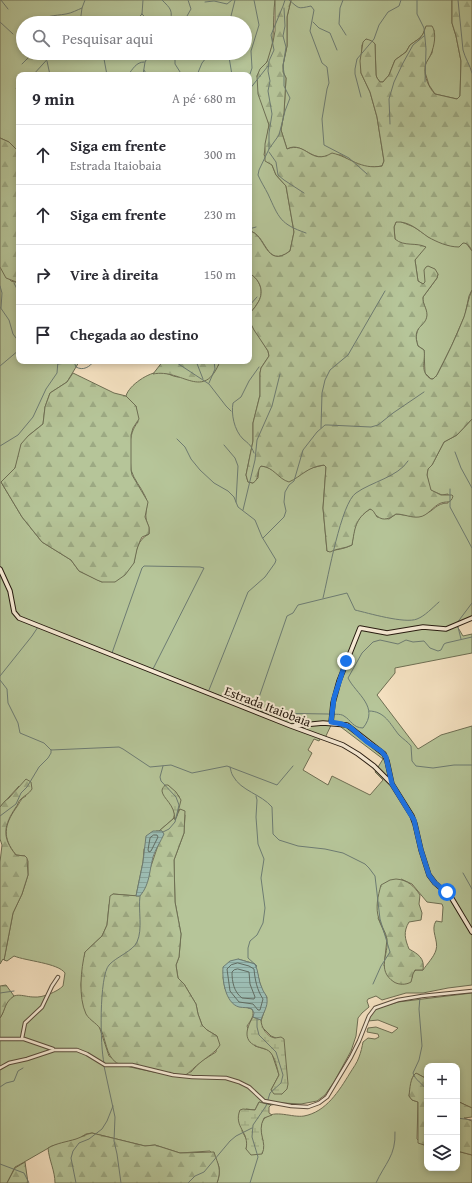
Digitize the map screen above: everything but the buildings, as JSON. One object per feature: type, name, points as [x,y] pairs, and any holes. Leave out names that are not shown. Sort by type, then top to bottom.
[{"type":"street","name":"Estrada Itaiobaia","points":[[0,569],[10,591],[14,612],[19,618],[351,749],[370,762],[392,784],[414,820],[429,875],[435,883],[451,896],[472,932]]},
{"type":"street","points":[[331,722],[334,698],[339,681],[360,628],[387,633],[423,627],[446,629],[472,618]]},
{"type":"street","points":[[291,726],[331,722],[346,725],[381,751],[386,757],[392,784]]},
{"type":"street","points":[[22,1038],[25,1023],[42,1007],[58,977]]},
{"type":"street","points":[[0,1068],[9,1063],[54,1050],[70,1049],[82,1051],[105,1065],[128,1064],[174,1075],[226,1078],[240,1082],[264,1101],[290,1106],[308,1106],[319,1103],[327,1097],[351,1058],[369,1016],[375,1008],[392,1002],[417,997],[472,991]]},
{"type":"street","points":[[0,1039],[22,1038],[54,1050]]},
{"type":"green space","points":[[0,0],[275,0],[272,45],[268,60],[257,76],[269,125],[264,155],[272,165],[276,175],[286,186],[294,232],[290,251],[282,256],[271,254],[255,233],[252,232],[252,72],[16,72],[16,149],[9,142],[0,138]]},
{"type":"green space","points":[[275,0],[291,0],[287,17],[287,46],[283,65],[283,72],[286,78],[284,113],[281,130],[287,149],[294,147],[299,148],[318,157],[332,153],[361,165],[374,167],[382,166],[384,161],[377,117],[370,92],[361,73],[360,61],[363,42],[366,39],[375,44],[376,75],[380,82],[383,82],[389,75],[395,60],[406,52],[410,45],[420,38],[426,26],[432,26],[434,29],[434,40],[432,51],[425,66],[426,79],[435,94],[457,99],[460,96],[461,61],[452,23],[452,0],[472,0],[472,251],[465,243],[459,247],[439,242],[428,237],[413,226],[405,223],[396,222],[394,227],[395,239],[402,243],[426,247],[415,260],[418,281],[423,284],[425,282],[424,270],[428,266],[435,269],[438,274],[437,278],[423,297],[427,315],[416,334],[418,346],[424,350],[425,373],[431,379],[437,375],[451,346],[464,317],[472,290],[472,419],[457,435],[444,442],[432,465],[428,469],[427,475],[431,490],[441,495],[453,496],[450,501],[438,504],[425,515],[419,517],[396,514],[389,518],[382,519],[370,509],[361,516],[356,524],[352,545],[330,552],[327,551],[323,508],[326,467],[324,465],[313,468],[289,482],[269,468],[261,466],[253,483],[248,482],[246,475],[253,441],[253,423],[260,395],[260,373],[261,368],[269,356],[268,351],[252,326],[252,311],[261,296],[261,291],[259,283],[252,275],[252,232],[255,233],[271,254],[275,256],[282,256],[290,251],[294,232],[286,186],[276,175],[272,165],[265,161],[265,144],[269,125],[258,94],[257,76],[260,69],[267,62],[275,31]]},
{"type":"green space","points":[[291,0],[452,0],[452,23],[461,61],[460,97],[457,99],[435,94],[429,85],[424,69],[426,62],[432,53],[434,30],[426,27],[420,38],[410,45],[406,52],[395,60],[389,75],[383,82],[380,82],[376,75],[375,44],[366,39],[362,45],[361,73],[370,92],[377,117],[384,161],[382,166],[370,167],[358,165],[341,155],[319,157],[295,147],[287,149],[281,130],[284,113],[286,78],[283,72],[283,65],[287,46],[287,17]]},
{"type":"green space","points":[[0,138],[9,142],[16,149],[16,282],[6,278],[0,267]]},
{"type":"green space","points":[[399,221],[414,227],[429,237],[466,243],[472,251],[472,290],[469,296],[465,315],[437,375],[433,379],[425,373],[424,350],[418,346],[416,337],[418,329],[426,318],[423,297],[437,278],[438,274],[425,275],[426,281],[423,284],[418,281],[415,260],[417,256],[395,239],[394,227],[396,222]]},
{"type":"green space","points":[[0,265],[11,281],[16,282],[16,364],[78,364],[67,382],[50,393],[45,407],[43,424],[28,436],[15,468],[1,482],[22,517],[42,542],[71,560],[79,571],[102,582],[134,563],[136,550],[142,539],[149,534],[146,518],[146,499],[131,470],[131,439],[134,427],[138,422],[136,406],[126,396],[128,392],[135,384],[150,374],[163,372],[178,377],[193,374],[218,366],[219,364],[252,364],[252,325],[268,351],[269,356],[261,368],[260,373],[260,395],[253,423],[253,441],[246,475],[248,482],[253,483],[258,478],[259,468],[261,466],[271,469],[279,476],[297,476],[311,468],[324,465],[326,467],[323,508],[327,551],[337,550],[352,545],[358,520],[370,509],[373,510],[377,517],[389,519],[396,514],[410,516],[421,515],[428,513],[441,504],[448,503],[448,494],[442,495],[430,490],[427,475],[428,468],[432,465],[444,442],[457,435],[472,419],[472,618],[457,626],[463,636],[472,634],[472,653],[395,668],[395,673],[377,695],[418,749],[441,735],[472,726],[472,985],[423,993],[406,993],[382,1000],[376,996],[368,999],[367,1001],[369,1007],[358,1018],[356,1036],[351,1051],[325,1095],[317,1101],[301,1104],[283,1103],[271,1105],[259,1102],[255,1110],[246,1109],[242,1131],[248,1142],[246,1149],[263,1141],[261,1136],[261,1123],[269,1115],[279,1114],[304,1116],[319,1110],[331,1100],[356,1063],[363,1042],[368,1038],[375,1039],[379,1037],[378,1034],[367,1032],[368,1028],[376,1027],[392,1033],[398,1028],[378,1020],[368,1021],[368,1018],[375,1009],[398,1002],[472,993],[472,1108],[460,1102],[460,1063],[424,1063],[424,1077],[418,1074],[414,1075],[409,1096],[412,1100],[418,1102],[417,1139],[424,1145],[424,1171],[460,1171],[460,1152],[472,1155],[472,1183],[217,1183],[219,1166],[210,1151],[180,1153],[155,1145],[145,1146],[92,1133],[86,1134],[78,1139],[52,1146],[15,1167],[7,1183],[0,1183],[0,1018],[11,998],[17,995],[30,997],[45,996],[63,986],[65,973],[56,967],[14,956],[7,961],[4,960],[13,913],[22,894],[28,875],[28,861],[25,856],[16,855],[11,849],[6,832],[12,814],[21,800],[26,796],[19,786],[0,807]],"holes":[[[333,721],[383,759],[375,772],[383,780],[370,795],[332,776],[328,785],[303,770],[312,753],[308,750],[314,739],[319,741],[321,737],[325,738]],[[168,785],[179,796],[178,812],[180,809],[185,815],[184,833],[174,860],[175,902],[181,934],[179,957],[176,965],[178,978],[184,984],[196,1004],[202,1025],[217,1036],[216,1052],[200,1062],[191,1072],[154,1072],[126,1066],[109,1056],[99,1026],[83,1003],[81,985],[85,952],[102,936],[107,925],[109,905],[113,894],[136,896],[144,849],[156,831],[159,831],[173,819],[173,808],[163,793]],[[401,879],[412,884],[427,902],[442,904],[443,907],[442,922],[436,921],[434,924],[437,947],[435,953],[423,970],[416,970],[412,974],[412,978],[384,966],[387,939],[378,918]],[[238,959],[255,964],[262,991],[267,997],[261,1026],[271,1036],[276,1038],[282,1094],[271,1090],[279,1075],[272,1054],[268,1050],[255,1046],[247,1026],[253,1015],[252,1009],[248,1008],[225,989],[223,977]]]},
{"type":"green space","points":[[252,275],[259,283],[261,291],[261,296],[252,311]]},
{"type":"green space","points":[[161,364],[218,364],[214,373],[207,380],[199,382],[164,373],[153,374]]},
{"type":"green space","points":[[73,373],[114,393],[126,396],[136,406],[139,419],[133,428],[131,435],[131,470],[132,475],[148,502],[145,517],[149,527],[149,534],[142,537],[137,549],[134,563],[125,575],[115,582],[102,582],[79,571],[71,560],[42,542],[22,517],[1,482],[15,468],[21,444],[28,436],[43,424],[45,407],[50,393],[67,382]]},
{"type":"green space","points":[[26,779],[31,782],[32,789],[19,801],[12,813],[7,825],[6,837],[11,849],[16,855],[25,856],[27,858],[28,875],[22,894],[13,913],[4,960],[3,959],[0,964],[0,862],[2,845],[0,839],[0,807]]},
{"type":"green space","points":[[165,785],[168,785],[176,792],[181,800],[175,820],[173,810],[164,797],[162,791]]},
{"type":"green space","points":[[180,809],[185,811],[184,833],[174,860],[175,902],[181,934],[179,957],[176,965],[178,978],[184,984],[196,1004],[202,1025],[217,1036],[220,1045],[214,1052],[184,1076],[116,1063],[108,1052],[101,1029],[86,1014],[83,1007],[81,991],[81,975],[85,952],[102,936],[107,925],[110,896],[113,894],[139,896],[157,848],[162,831],[159,831],[175,817],[175,819]]},
{"type":"green space","points":[[396,879],[407,882],[418,892],[420,895],[419,904],[422,913],[421,920],[409,922],[405,936],[409,949],[422,959],[423,970],[415,970],[411,982],[405,984],[398,984],[394,982],[389,977],[384,967],[387,939],[377,911],[381,885],[390,880]]},
{"type":"green space","points":[[6,985],[14,996],[7,1004],[0,1018],[0,986]]},
{"type":"green space","points":[[253,1017],[261,1020],[263,1029],[269,1036],[275,1038],[281,1037],[284,1039],[288,1084],[287,1089],[282,1094],[274,1094],[271,1090],[279,1075],[272,1054],[252,1043],[247,1037],[249,1025]]},
{"type":"green space","points":[[416,1073],[424,1077],[424,1145],[418,1143],[418,1102],[412,1100],[409,1096],[411,1080]]},
{"type":"green space","points":[[259,1102],[271,1105],[269,1107],[269,1113],[272,1115],[264,1118],[262,1123],[261,1133],[264,1145],[262,1154],[251,1155],[246,1149],[246,1138],[238,1116],[240,1110],[255,1110]]},
{"type":"green space","points":[[460,1102],[472,1108],[472,1117],[464,1118],[472,1121],[472,1155],[460,1152]]},
{"type":"green space","points":[[92,1133],[145,1146],[155,1145],[180,1153],[214,1152],[219,1170],[217,1183],[55,1183],[48,1148]]},
{"type":"green space","points":[[25,1162],[28,1183],[7,1183],[15,1168]]},
{"type":"water","points":[[153,831],[162,831],[164,834],[154,854],[146,887],[140,896],[136,896],[143,862],[146,836]]},
{"type":"water","points":[[238,959],[255,964],[267,999],[266,1007],[261,1020],[253,1017],[254,1013],[252,1009],[234,1005],[230,1001],[225,990],[223,967],[230,961]]},
{"type":"waterway","points":[[1,0],[8,9]]},
{"type":"waterway","points":[[81,16],[85,0]]},
{"type":"waterway","points":[[140,16],[142,14],[143,0]]},
{"type":"waterway","points":[[162,0],[170,10],[171,16]]},
{"type":"waterway","points":[[187,16],[191,9],[188,0]]},
{"type":"waterway","points":[[205,2],[214,1],[227,4],[232,0]]},
{"type":"waterway","points":[[231,16],[235,0]]},
{"type":"waterway","points":[[252,48],[259,25],[254,0]]},
{"type":"waterway","points":[[285,0],[271,35],[274,50],[269,61],[268,71],[270,81],[268,91],[272,114],[269,133],[269,149],[258,175],[281,219],[297,230],[306,233]]},
{"type":"waterway","points":[[289,0],[299,8],[311,6],[314,10],[310,31],[322,63],[327,67],[329,83],[322,119],[324,145],[349,158],[367,174]]},
{"type":"waterway","points":[[343,0],[340,8],[339,24],[346,35]]},
{"type":"waterway","points":[[361,97],[355,74],[357,59],[374,39],[379,25],[388,12],[399,6],[401,0]]},
{"type":"waterway","points":[[417,0],[417,14],[424,28],[426,49],[425,82]]},
{"type":"waterway","points":[[458,0],[463,50],[472,73]]},
{"type":"waterway","points":[[54,16],[68,14],[82,8]]},
{"type":"waterway","points":[[269,149],[279,135],[290,98],[284,86],[283,66],[286,47],[283,36],[285,26],[284,8]]},
{"type":"waterway","points":[[0,22],[13,34]]},
{"type":"waterway","points":[[313,22],[319,28],[330,33],[337,50]]},
{"type":"waterway","points":[[390,124],[389,99],[394,82],[413,45],[424,36]]},
{"type":"waterway","points":[[22,64],[26,60]]},
{"type":"waterway","points":[[36,72],[47,60]]},
{"type":"waterway","points":[[104,60],[106,72]]},
{"type":"waterway","points":[[143,72],[146,60]]},
{"type":"waterway","points":[[175,60],[175,64],[180,72]]},
{"type":"waterway","points":[[198,72],[204,60]]},
{"type":"waterway","points":[[230,60],[232,72]]},
{"type":"waterway","points":[[251,72],[252,60]]},
{"type":"waterway","points":[[47,61],[49,72]]},
{"type":"waterway","points":[[130,72],[141,62],[144,62]]},
{"type":"waterway","points":[[252,86],[268,66]]},
{"type":"waterway","points":[[269,152],[276,162],[278,175],[304,193]]},
{"type":"waterway","points":[[252,228],[256,227]]},
{"type":"waterway","points":[[14,283],[16,287]]},
{"type":"waterway","points":[[0,286],[2,293],[1,308]]},
{"type":"waterway","points":[[321,428],[322,393],[325,380],[330,370],[348,355],[385,291]]},
{"type":"waterway","points":[[252,303],[257,297]]},
{"type":"waterway","points":[[0,307],[9,320],[13,334],[16,338]]},
{"type":"waterway","points":[[0,366],[16,353]]},
{"type":"waterway","points":[[0,446],[18,435],[33,417],[46,389],[57,373],[58,364]]},
{"type":"waterway","points":[[75,364],[76,367],[81,369],[88,367],[91,364]]},
{"type":"waterway","points":[[179,364],[209,384],[231,411]]},
{"type":"waterway","points":[[197,364],[203,379]]},
{"type":"waterway","points":[[209,383],[215,369],[214,364]]},
{"type":"waterway","points":[[254,453],[251,446],[237,431],[232,407],[233,403],[241,397],[249,381],[259,367]]},
{"type":"waterway","points":[[243,510],[255,460],[257,440],[272,406],[280,374]]},
{"type":"waterway","points":[[263,538],[284,517],[286,511],[284,502],[285,492],[289,485],[294,481],[303,450],[317,432],[325,425],[371,427],[378,425],[424,392]]},
{"type":"waterway","points":[[177,439],[185,447],[191,459],[200,470],[214,483],[228,491],[234,497],[238,507],[255,520],[262,537],[276,560],[265,577],[248,592],[209,690]]},
{"type":"waterway","points":[[224,445],[235,458],[238,466],[236,502]]},
{"type":"waterway","points":[[455,452],[461,468],[472,488]]},
{"type":"waterway","points":[[323,598],[340,525],[350,500],[362,489],[404,467],[408,461]]},
{"type":"waterway","points":[[450,489],[450,507],[472,548]]},
{"type":"waterway","points":[[112,653],[144,566],[204,568],[153,669]]},
{"type":"waterway","points":[[255,709],[287,616],[293,613],[298,605],[347,593],[355,610],[386,618],[411,620],[423,616],[439,602]]},
{"type":"waterway","points":[[461,639],[457,623],[472,603]]},
{"type":"waterway","points":[[0,676],[38,627]]},
{"type":"waterway","points":[[156,671],[265,713],[342,715],[352,724],[363,728],[368,720],[368,707],[348,678],[362,653],[373,642],[380,640],[398,644],[406,640],[413,642],[424,641],[430,648],[438,651],[441,650],[446,643],[472,637]]},
{"type":"waterway","points":[[78,640],[114,654]]},
{"type":"waterway","points":[[0,680],[7,689],[8,703],[18,723],[20,733],[44,743],[51,750],[119,747],[150,767],[171,765],[192,773],[227,766],[277,785],[293,766]]},
{"type":"waterway","points":[[369,711],[379,713],[383,716],[399,735],[411,746],[412,761],[416,766],[433,768],[454,765],[472,765]]},
{"type":"waterway","points":[[0,816],[16,804],[21,793],[27,787],[39,767],[48,758],[51,750]]},
{"type":"waterway","points":[[163,766],[160,777],[161,781],[176,797],[179,805],[175,822],[169,829],[163,832]]},
{"type":"waterway","points":[[230,767],[231,773],[241,785],[272,807],[273,834],[279,840],[298,846],[343,853],[365,864],[375,876],[380,919],[390,952],[381,966],[373,984]]},
{"type":"waterway","points":[[256,796],[258,844],[264,859],[261,878],[265,908],[263,923],[257,935],[250,941],[248,948],[248,958],[257,966],[256,967]]},
{"type":"waterway","points":[[463,873],[472,889]]},
{"type":"waterway","points":[[104,1063],[101,1012],[103,983],[109,965],[132,948],[137,942],[140,931],[140,896]]},
{"type":"waterway","points":[[0,993],[14,991]]},
{"type":"waterway","points":[[420,997],[419,1009],[422,1046],[419,1060],[413,1073],[415,1078],[424,1087]]},
{"type":"waterway","points":[[250,1183],[258,1157],[252,1137],[253,1125],[266,1106],[270,1093],[281,1083],[283,1075],[276,1052],[259,1035],[257,1019]]},
{"type":"waterway","points":[[104,1066],[115,1117],[114,1141],[121,1183]]},
{"type":"waterway","points":[[0,1087],[6,1083],[14,1081],[18,1071],[23,1068]]},
{"type":"waterway","points":[[76,1183],[71,1158],[73,1151],[79,1143],[89,1139],[102,1129],[113,1106]]},
{"type":"waterway","points":[[460,1118],[472,1120]]},
{"type":"waterway","points":[[188,1183],[195,1176],[204,1172],[230,1141],[236,1136],[252,1128]]},
{"type":"waterway","points":[[376,1183],[392,1153],[395,1132]]},
{"type":"waterway","points":[[0,1164],[24,1173],[29,1183]]},
{"type":"route","points":[[346,661],[334,698],[331,722],[350,727],[367,742],[381,751],[386,757],[392,784],[416,824],[427,871],[435,883],[447,892]]}]
